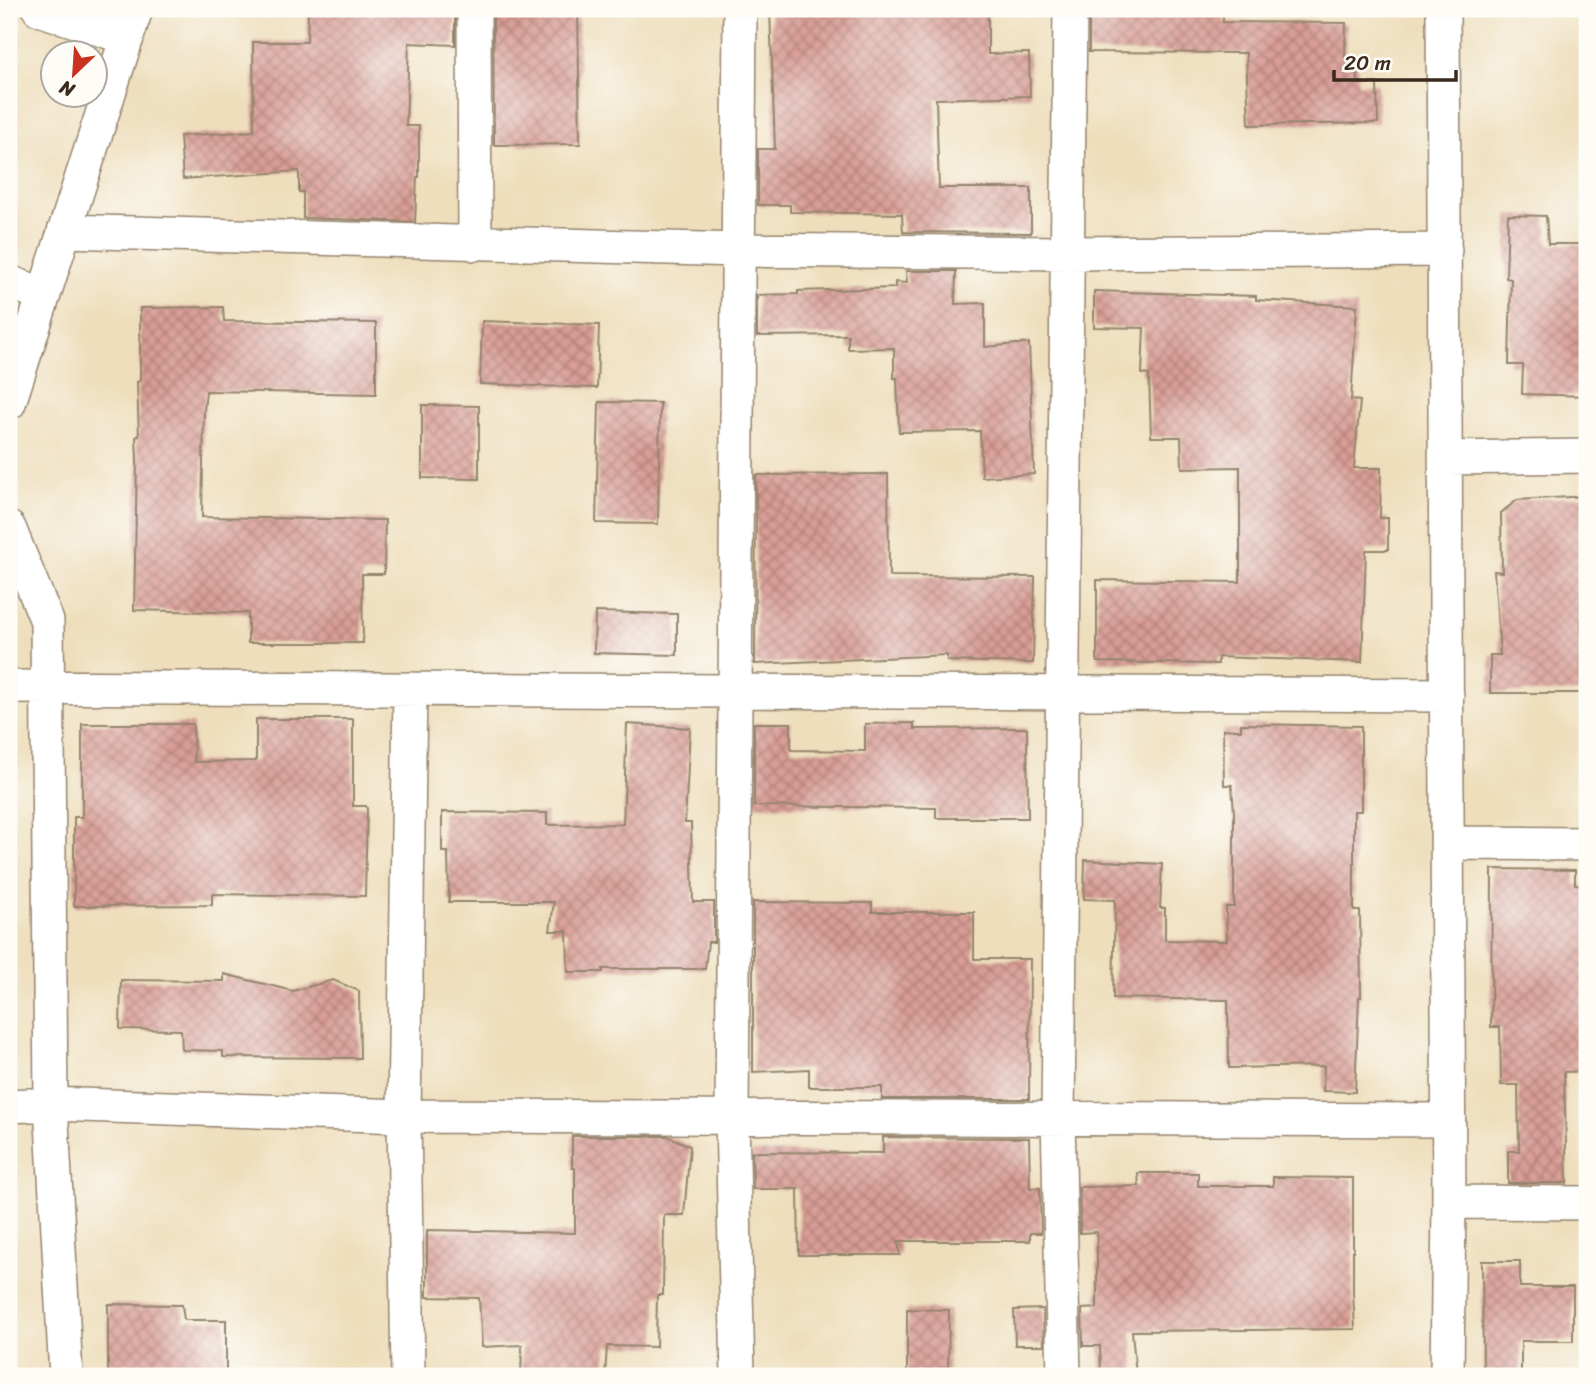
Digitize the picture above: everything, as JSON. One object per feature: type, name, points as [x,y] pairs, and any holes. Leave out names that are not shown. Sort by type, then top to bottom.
[{"type":"street","points":[[9,403],[132,23],[39,9]]},
{"type":"street","points":[[474,9],[475,244]]},
{"type":"street","points":[[738,1376],[732,1117],[740,9]]},
{"type":"street","points":[[1064,1376],[1058,1118],[1070,9]]},
{"type":"street","points":[[1443,9],[1449,1202],[1447,1376]]},
{"type":"street","points":[[64,231],[738,250],[1068,253],[1445,250]]},
{"type":"street","points":[[9,282],[44,295]]},
{"type":"street","points":[[1446,458],[1587,456]]},
{"type":"street","points":[[9,528],[47,621],[51,1104],[65,1376]]},
{"type":"street","points":[[9,687],[1447,695]]},
{"type":"street","points":[[408,1376],[404,1116],[410,689]]},
{"type":"street","points":[[1447,843],[1587,844]]},
{"type":"street","points":[[9,1106],[51,1104],[404,1116],[1448,1120]]},
{"type":"street","points":[[1449,1202],[1587,1203]]},
{"type":"building","points":[[308,9],[455,9],[455,45],[409,43],[406,126],[419,126],[419,177],[415,222],[303,218],[303,192],[299,192],[299,171],[183,179],[180,136],[254,131],[253,42],[307,42]]},
{"type":"building","points":[[493,9],[578,9],[580,144],[494,145]]},
{"type":"building","points":[[770,9],[988,9],[988,54],[1029,53],[1030,96],[936,99],[939,188],[1031,188],[1031,233],[903,232],[902,214],[790,212],[790,205],[758,205],[758,149],[775,149]]},
{"type":"building","points":[[1089,9],[1223,9],[1223,22],[1346,23],[1345,57],[1357,56],[1358,84],[1377,83],[1378,123],[1249,125],[1246,53],[1089,52]]},
{"type":"building","points":[[1508,215],[1546,216],[1548,244],[1587,244],[1587,396],[1522,394],[1523,365],[1509,365],[1511,279],[1506,278]]},
{"type":"building","points":[[906,271],[956,271],[955,304],[985,303],[985,347],[1029,343],[1034,474],[982,477],[980,431],[899,432],[894,348],[848,349],[848,335],[757,336],[757,295],[895,288],[895,282],[907,283]]},
{"type":"building","points":[[1094,291],[1256,296],[1256,300],[1357,306],[1351,400],[1360,401],[1354,468],[1381,468],[1380,518],[1388,518],[1388,550],[1366,550],[1362,662],[1218,657],[1218,664],[1097,662],[1097,580],[1240,582],[1240,467],[1182,468],[1181,437],[1151,437],[1149,375],[1142,374],[1144,328],[1094,327]]},
{"type":"building","points":[[223,307],[224,321],[376,323],[376,394],[206,391],[204,411],[202,517],[385,520],[384,574],[362,574],[363,643],[248,643],[248,613],[134,610],[140,308]]},
{"type":"building","points":[[482,321],[599,325],[597,388],[480,384]]},
{"type":"building","points":[[599,402],[660,403],[658,524],[596,523]]},
{"type":"building","points":[[422,405],[479,406],[479,479],[422,478]]},
{"type":"building","points":[[888,474],[889,576],[1035,577],[1033,663],[947,661],[947,655],[755,664],[756,475]]},
{"type":"building","points":[[1587,496],[1587,596],[1581,596],[1582,693],[1490,693],[1490,655],[1500,655],[1494,571],[1502,572],[1501,513],[1517,500]]},
{"type":"building","points":[[595,612],[677,614],[677,655],[594,653]]},
{"type":"building","points":[[256,719],[353,719],[353,806],[366,806],[367,809],[365,896],[212,894],[212,905],[74,906],[74,817],[82,817],[82,724],[193,724],[194,762],[256,761]]},
{"type":"building","points":[[754,723],[791,723],[791,750],[865,751],[865,724],[914,723],[914,729],[1027,728],[1028,818],[936,818],[936,808],[754,806]]},
{"type":"building","points":[[627,724],[690,728],[685,823],[691,823],[693,902],[714,902],[714,942],[708,942],[705,969],[603,969],[603,972],[568,972],[567,931],[550,931],[554,902],[449,902],[448,852],[442,852],[442,812],[547,813],[547,825],[623,824]]},
{"type":"building","points":[[1241,724],[1361,726],[1361,811],[1354,811],[1354,911],[1360,911],[1361,997],[1355,1092],[1323,1091],[1324,1066],[1229,1068],[1228,1000],[1113,998],[1115,900],[1084,899],[1085,860],[1162,864],[1160,908],[1165,908],[1165,940],[1227,941],[1226,907],[1234,907],[1234,813],[1232,785],[1224,785],[1223,729],[1241,730]]},
{"type":"building","points":[[1492,869],[1575,870],[1575,884],[1587,885],[1587,1071],[1564,1072],[1567,1183],[1508,1183],[1508,1151],[1519,1151],[1518,1085],[1501,1085],[1500,1027],[1491,1027]]},
{"type":"building","points":[[753,902],[872,903],[872,912],[974,912],[974,959],[1030,959],[1029,1099],[882,1099],[882,1087],[809,1087],[809,1069],[753,1072]]},
{"type":"building","points":[[224,974],[293,991],[333,980],[359,991],[360,1058],[223,1057],[223,1051],[182,1050],[181,1030],[120,1029],[121,980],[224,981]]},
{"type":"building","points":[[572,1136],[668,1136],[690,1146],[684,1215],[664,1215],[663,1295],[657,1295],[656,1347],[607,1346],[605,1376],[521,1376],[522,1345],[482,1347],[479,1298],[427,1297],[427,1230],[575,1233]]},
{"type":"building","points":[[883,1137],[1029,1138],[1030,1188],[1040,1188],[1041,1233],[1030,1233],[1030,1241],[898,1241],[900,1255],[799,1255],[798,1189],[753,1189],[752,1152],[883,1153]]},
{"type":"building","points":[[1138,1173],[1198,1173],[1198,1186],[1273,1186],[1273,1177],[1353,1178],[1355,1329],[1132,1331],[1136,1376],[1101,1376],[1100,1346],[1083,1346],[1082,1309],[1097,1308],[1097,1232],[1080,1233],[1079,1187],[1139,1186]]},
{"type":"building","points":[[1482,1261],[1520,1261],[1520,1287],[1573,1287],[1573,1341],[1521,1341],[1521,1376],[1483,1376]]},
{"type":"building","points":[[108,1304],[182,1305],[184,1320],[226,1320],[226,1376],[108,1376]]},
{"type":"building","points":[[907,1309],[949,1310],[948,1376],[907,1376]]},
{"type":"building","points":[[1043,1309],[1044,1345],[1015,1345],[1014,1310]]}]
